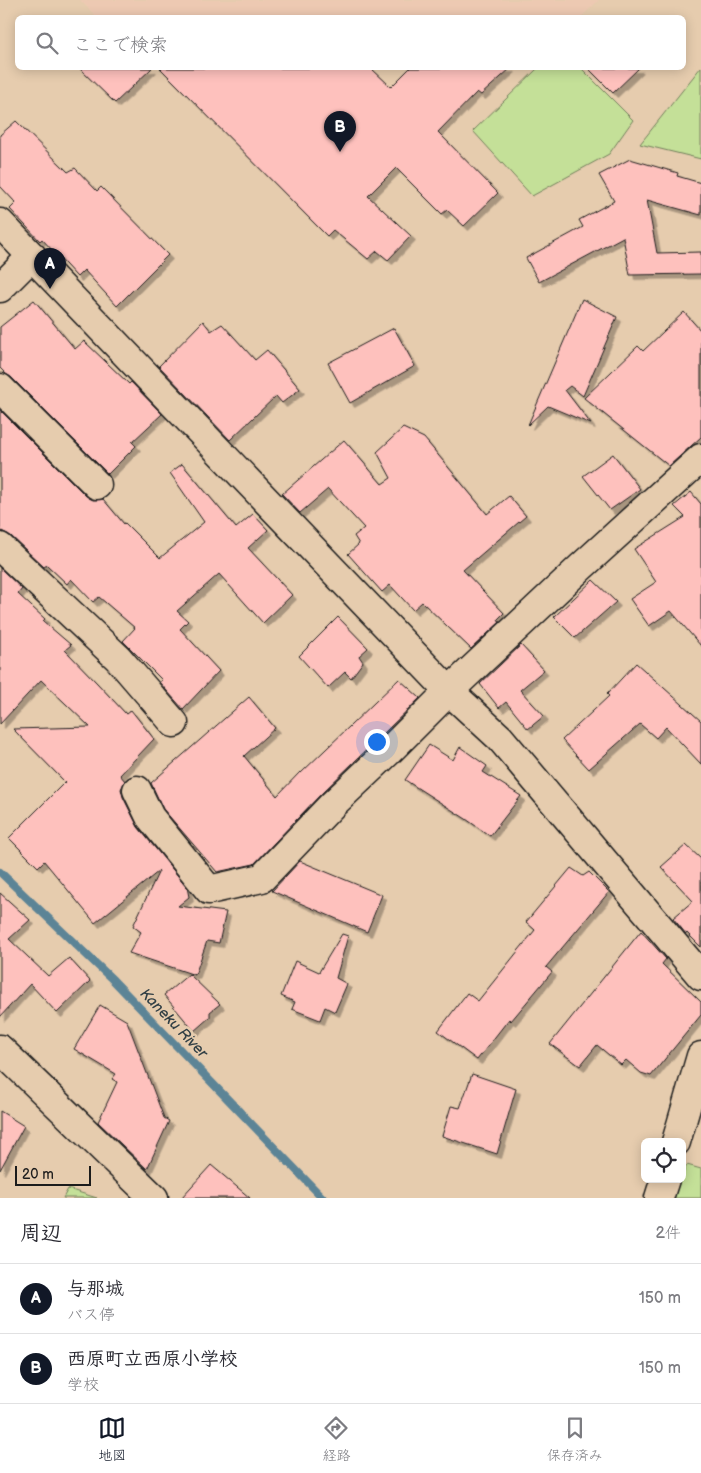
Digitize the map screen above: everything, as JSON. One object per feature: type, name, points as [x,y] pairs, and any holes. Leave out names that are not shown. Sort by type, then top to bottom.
[{"type":"street","points":[[0,223],[449,691],[500,738],[701,976]]},
{"type":"street","points":[[0,288],[32,256]]},
{"type":"street","points":[[0,388],[97,485]]},
{"type":"street","points":[[138,790],[150,818],[209,890],[262,878],[332,805],[449,691],[701,458]]},
{"type":"street","points":[[0,547],[118,658],[174,723]]},
{"type":"street","points":[[0,1049],[154,1198]]},
{"type":"street","points":[[677,1138],[701,1056]]},
{"type":"street","points":[[659,1198],[664,1183]]},
{"type":"shaded area","points":[[80,0],[599,0],[583,15],[95,15]]},
{"type":"green space","points":[[701,67],[701,159],[640,144]]},
{"type":"green space","points":[[536,70],[583,70],[633,120],[609,154],[532,196],[473,131]]},
{"type":"green space","points":[[687,1165],[701,1169],[701,1198],[673,1198],[679,1183],[686,1183]]},
{"type":"green space","points":[[68,1189],[97,1198],[63,1198]]},
{"type":"building","points":[[81,70],[150,70],[115,103]]},
{"type":"building","points":[[162,70],[373,70],[391,87],[408,70],[509,70],[481,95],[477,92],[438,132],[498,193],[464,226],[447,210],[442,214],[396,168],[368,196],[411,236],[388,260],[377,251],[368,259],[333,230],[327,236]]},
{"type":"building","points":[[590,70],[637,70],[613,93]]},
{"type":"building","points":[[16,121],[68,172],[75,168],[97,191],[101,187],[168,255],[117,306],[84,270],[77,277],[42,239],[40,241],[10,209],[16,203],[0,186],[0,135]]},
{"type":"building","points":[[630,159],[678,173],[677,176],[701,183],[701,215],[647,200],[657,253],[701,252],[701,274],[630,275],[623,237],[539,282],[526,258],[583,227],[579,220],[614,201],[599,175]]},
{"type":"building","points":[[582,299],[617,317],[583,396],[570,386],[565,390],[591,424],[548,406],[528,425]]},
{"type":"building","points":[[34,300],[75,349],[84,341],[129,384],[131,382],[162,414],[132,442],[136,446],[108,474],[0,368],[0,327]]},
{"type":"building","points":[[684,312],[701,331],[701,437],[669,466],[584,398],[638,346],[643,351]]},
{"type":"building","points":[[203,321],[211,331],[222,324],[255,360],[267,350],[300,389],[282,403],[276,396],[230,440],[159,366]]},
{"type":"building","points":[[394,328],[415,366],[350,403],[328,363]]},
{"type":"building","points":[[0,410],[86,496],[93,500],[103,499],[124,524],[160,558],[204,522],[170,473],[182,464],[236,528],[253,514],[268,530],[248,548],[292,595],[263,623],[219,574],[177,611],[188,621],[180,629],[219,671],[183,709],[159,682],[162,680],[123,641],[135,628],[99,597],[93,602],[71,579],[67,584],[47,565],[44,567],[11,536],[0,530]]},
{"type":"building","points":[[403,428],[424,438],[487,514],[509,496],[526,516],[463,570],[504,613],[498,619],[500,622],[471,649],[422,602],[413,610],[390,585],[382,592],[348,554],[359,544],[354,536],[364,528],[328,489],[300,513],[282,494],[344,440],[382,484],[391,478],[377,452]]},
{"type":"building","points":[[613,454],[640,489],[610,510],[583,476]]},
{"type":"building","points":[[691,492],[701,504],[701,646],[671,611],[649,626],[630,599],[656,582],[634,549],[685,517],[674,506]]},
{"type":"building","points":[[0,568],[22,589],[18,594],[45,619],[43,621],[71,645],[65,650],[126,714],[131,710],[154,739],[120,775],[125,781],[121,789],[123,797],[138,827],[187,887],[189,897],[178,906],[226,912],[219,943],[207,941],[195,975],[129,953],[141,932],[133,926],[159,871],[95,923],[44,861],[38,867],[9,838],[65,782],[13,729],[90,727],[41,680],[0,724]]},
{"type":"building","points":[[593,580],[616,602],[575,638],[554,617]]},
{"type":"building","points":[[338,617],[368,648],[359,656],[363,662],[351,678],[345,672],[328,688],[299,656]]},
{"type":"building","points":[[521,645],[544,670],[520,690],[544,716],[528,729],[506,702],[499,708],[480,684]]},
{"type":"building","points":[[636,663],[701,721],[701,764],[666,727],[656,738],[640,724],[589,769],[562,740],[609,696],[607,694]]},
{"type":"building","points":[[399,679],[420,698],[321,794],[254,864],[217,872],[163,809],[151,783],[249,697],[275,728],[244,756],[277,796]]},
{"type":"building","points":[[429,745],[453,760],[460,747],[487,766],[483,772],[521,796],[490,836],[405,780]]},
{"type":"building","points":[[686,845],[701,859],[701,947],[686,934],[673,918],[693,901],[661,867]]},
{"type":"building","points":[[300,861],[382,895],[367,932],[272,891]]},
{"type":"building","points":[[571,868],[583,876],[589,872],[609,892],[546,967],[552,972],[511,1021],[509,1019],[477,1060],[438,1031],[467,993],[478,1001],[535,930],[526,922]]},
{"type":"building","points":[[0,893],[30,920],[9,939],[48,976],[69,958],[90,981],[57,1013],[30,984],[0,1017]]},
{"type":"building","points":[[641,931],[666,959],[662,964],[701,1002],[701,1015],[651,1076],[641,1073],[626,1060],[621,1065],[597,1045],[580,1066],[550,1044]]},
{"type":"building","points":[[342,934],[348,936],[336,978],[347,984],[335,1012],[325,1007],[320,1020],[292,1009],[295,1002],[281,996],[295,961],[319,972]]},
{"type":"building","points":[[189,974],[220,1004],[210,1012],[210,1017],[194,1031],[164,995]]},
{"type":"building","points":[[100,1005],[127,1021],[164,1118],[169,1121],[147,1169],[98,1122],[117,1082],[112,1079],[116,1074],[74,1049]]},
{"type":"building","points":[[472,1074],[516,1089],[497,1154],[442,1136],[451,1106],[460,1108]]},
{"type":"building","points":[[0,1111],[24,1126],[0,1170]]},
{"type":"building","points":[[211,1165],[250,1198],[181,1198]]},
{"type":"waterway","name":"Kaneku River","points":[[0,872],[113,980],[323,1198]]},
{"type":"place","name":"西原町立西原小学校","points":[[340,152]]},
{"type":"place","name":"与那城","points":[[50,289]]}]
